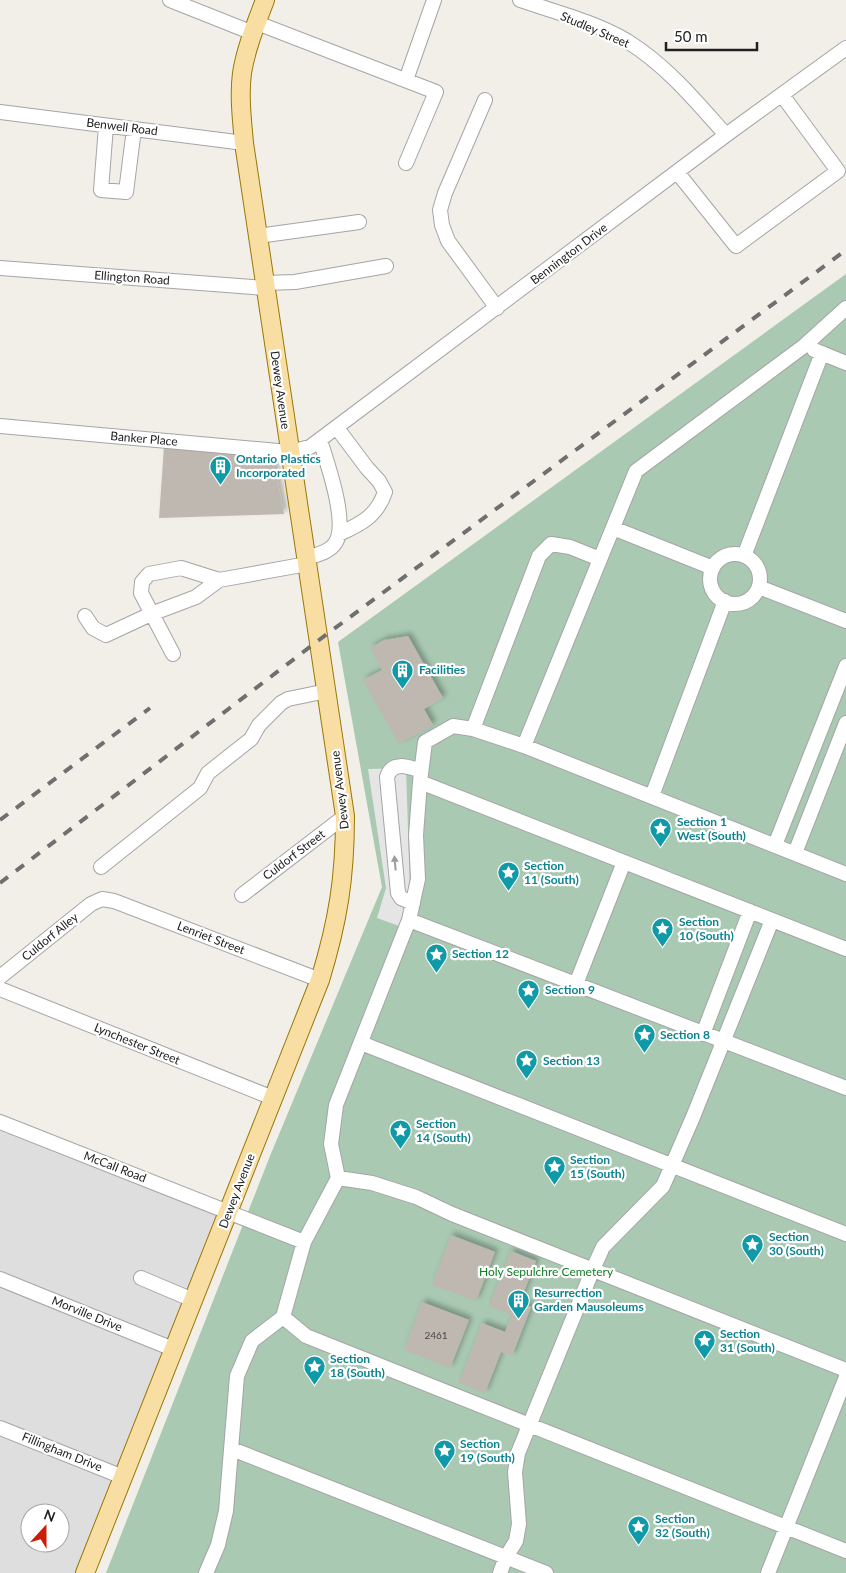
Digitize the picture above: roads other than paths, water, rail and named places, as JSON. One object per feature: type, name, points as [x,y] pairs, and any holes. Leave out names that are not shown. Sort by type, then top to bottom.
[{"type":"main road","name":"Dewey Avenue","points":[[85,1573],[320,980],[339,910],[345,852],[345,816],[244,143],[241,93],[242,74],[265,0]]},
{"type":"street","points":[[170,0],[406,80],[436,92],[406,163]]},
{"type":"street","points":[[406,80],[434,0]]},
{"type":"street","name":"Studley Street","points":[[520,0],[604,30],[625,40],[646,54],[683,86],[726,135]]},
{"type":"street","name":"Bennington Drive","points":[[289,452],[310,447],[337,428],[726,135],[846,48]]},
{"type":"street","points":[[677,172],[736,246],[838,171],[782,95]]},
{"type":"street","points":[[485,100],[445,193],[440,210],[442,226],[448,240],[498,308]]},
{"type":"street","name":"Benwell Road","points":[[0,112],[244,143]]},
{"type":"street","points":[[106,126],[101,190],[126,192],[134,129]]},
{"type":"street","points":[[258,236],[359,222]]},
{"type":"street","name":"Ellington Road","points":[[0,268],[265,285],[295,282],[386,266]]},
{"type":"street","points":[[524,746],[636,471],[804,346],[846,308]]},
{"type":"street","points":[[804,346],[846,363]]},
{"type":"street","points":[[744,556],[822,353]]},
{"type":"street","name":"Banker Place","points":[[0,426],[289,452]]},
{"type":"street","points":[[337,428],[379,481],[385,492],[381,504],[376,511],[354,528],[339,534]]},
{"type":"street","points":[[85,616],[93,628],[106,635],[151,614],[196,597],[219,580],[307,561],[322,554],[336,543],[339,534],[339,511],[320,440]]},
{"type":"street","points":[[613,528],[713,568]]},
{"type":"street","points":[[473,729],[539,556],[551,544],[570,547],[600,559]]},
{"type":"street","points":[[730,555],[744,556],[756,565],[760,579],[759,587],[756,594],[750,600],[742,604],[734,604],[719,598],[711,584],[711,576],[717,562],[730,555]]},
{"type":"street","points":[[173,654],[141,594],[142,582],[149,574],[181,568],[219,580]]},
{"type":"street","points":[[759,587],[846,621]]},
{"type":"street","points":[[652,796],[725,601]]},
{"type":"street","points":[[776,846],[846,666]]},
{"type":"street","points":[[101,867],[200,788],[208,773],[251,740],[259,725],[282,703],[288,699],[327,691]]},
{"type":"street","points":[[795,853],[846,723]]},
{"type":"street","points":[[206,1573],[218,1545],[226,1511],[237,1376],[252,1341],[283,1317],[304,1242],[338,1178],[331,1144],[336,1104],[409,920],[418,879],[416,835],[420,776],[425,742],[453,726],[473,729],[524,746],[846,874]]},
{"type":"street","points":[[413,903],[401,898],[398,893],[387,777],[394,766],[404,766],[420,776],[624,862],[846,949]]},
{"type":"street","name":"Culdorf Street","points":[[242,895],[345,816]]},
{"type":"street","points":[[576,984],[624,862]]},
{"type":"street","name":"Lenriet Street","points":[[102,899],[132,908],[320,980]]},
{"type":"street","name":"Culdorf Alley","points":[[0,977],[91,904],[102,899]]},
{"type":"street","points":[[703,1034],[750,911]]},
{"type":"street","points":[[409,920],[703,1034],[844,1083]]},
{"type":"street","points":[[500,1573],[506,1557],[516,1541],[519,1524],[515,1472],[518,1453],[593,1269],[603,1247],[664,1186],[772,920]]},
{"type":"street","name":"Lynchester Street","points":[[0,990],[273,1098]]},
{"type":"street","points":[[360,1043],[846,1234]]},
{"type":"street","name":"McCall Road","points":[[0,1122],[304,1242]]},
{"type":"street","points":[[338,1178],[372,1182],[416,1197],[452,1214],[846,1370]]},
{"type":"street","name":"Morville Drive","points":[[0,1278],[173,1349]]},
{"type":"street","points":[[141,1278],[193,1300]]},
{"type":"street","points":[[283,1317],[306,1336],[846,1551]]},
{"type":"street","points":[[768,1573],[846,1377]]},
{"type":"street","name":"Fillingham Drive","points":[[0,1428],[123,1477]]},
{"type":"street","points":[[232,1449],[546,1573]]},
{"type":"railway","points":[[0,883],[319,640],[846,250]]},
{"type":"railway","points":[[0,820],[150,708]]},
{"type":"place","name":"Ontario Plastics Incorporated","points":[[220,485]]},
{"type":"place","name":"Facilities","points":[[403,689]]},
{"type":"place","name":"Section 1 West (South)","points":[[661,848]]},
{"type":"place","name":"Section 11 (South)","points":[[508,892]]},
{"type":"place","name":"Section 10 (South)","points":[[663,948]]},
{"type":"place","name":"Section 12","points":[[436,973]]},
{"type":"place","name":"Section 9","points":[[529,1009]]},
{"type":"place","name":"Section 8","points":[[644,1054]]},
{"type":"place","name":"Section 13","points":[[527,1080]]},
{"type":"place","name":"Section 14 (South)","points":[[400,1150]]},
{"type":"place","name":"Section 15 (South)","points":[[554,1186]]},
{"type":"place","name":"Section 30 (South)","points":[[753,1263]]},
{"type":"place","name":"Resurrection Garden Mausoleums","points":[[518,1319]]},
{"type":"place","name":"Section 31 (South)","points":[[704,1360]]},
{"type":"place","name":"Section 18 (South)","points":[[314,1385]]},
{"type":"place","name":"Section 19 (South)","points":[[444,1470]]},
{"type":"place","name":"Section 32 (South)","points":[[639,1545]]},
{"type":"park label","name":"Holy Sepulchre Cemetery","points":[[546,1272]]}]
